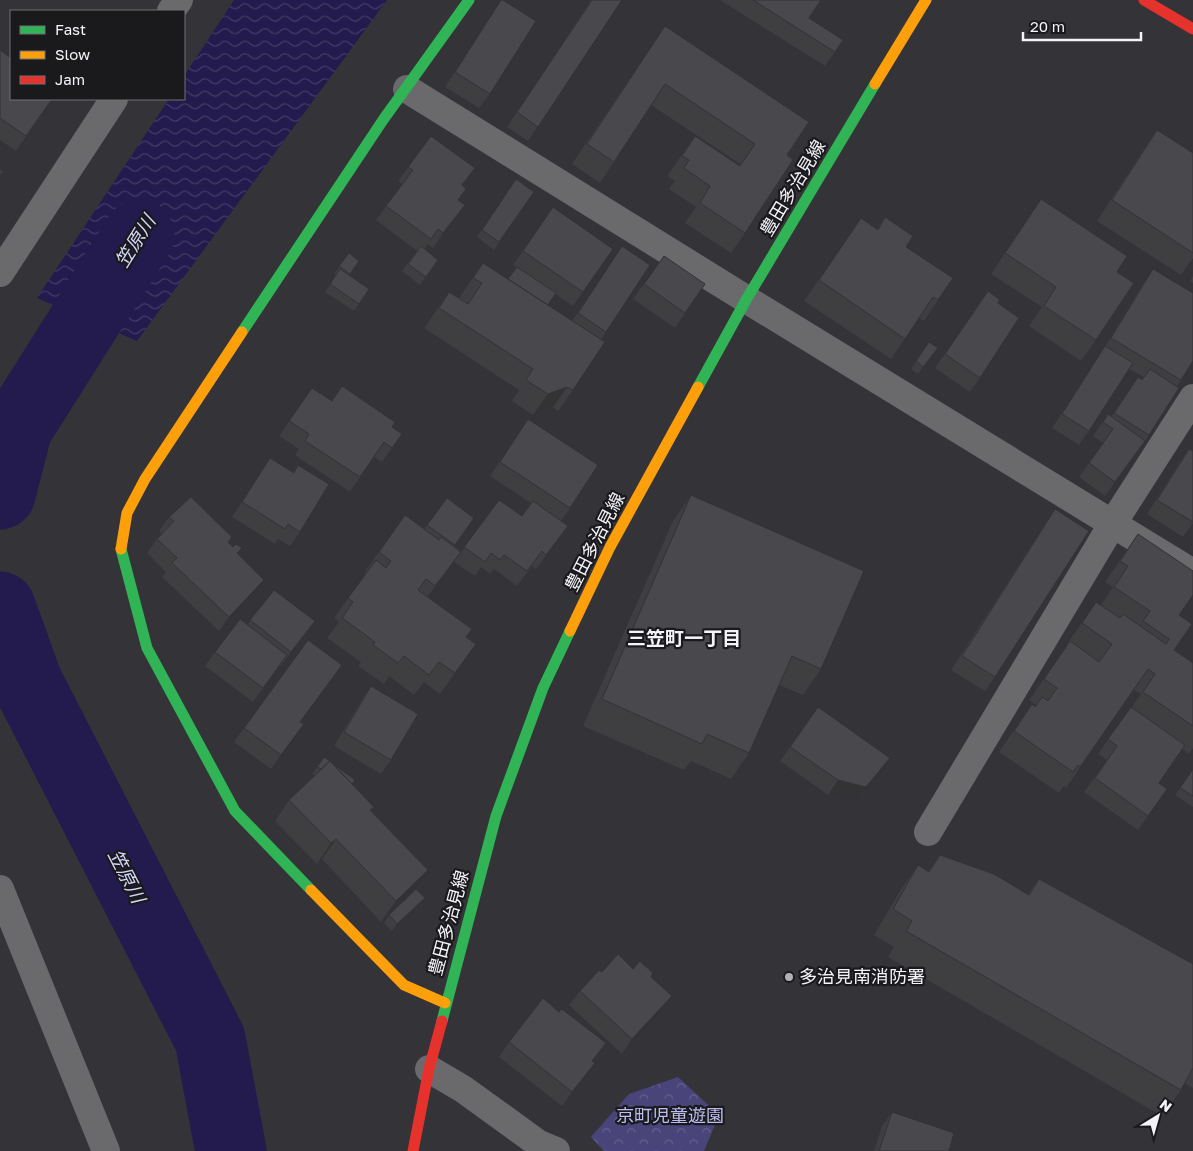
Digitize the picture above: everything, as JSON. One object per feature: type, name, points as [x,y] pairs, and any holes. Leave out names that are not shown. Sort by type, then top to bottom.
[{"type":"main road","points":[[446,1003],[404,985],[235,811],[147,648],[121,551],[127,514],[145,479],[383,120],[469,0]]},
{"type":"main road","name":"豊田多治見線","points":[[413,1151],[429,1069],[496,816],[543,688],[610,547],[746,300],[926,0]]},
{"type":"main road","points":[[1144,0],[1193,29]]},
{"type":"street","points":[[407,89],[746,300],[1193,573]]},
{"type":"street","points":[[0,273],[113,100]]},
{"type":"street","points":[[928,832],[1113,524],[1193,398]]},
{"type":"street","points":[[0,889],[106,1151]]},
{"type":"street","points":[[429,1069],[463,1089],[539,1144],[556,1151]]},
{"type":"green space","name":"京町児童遊園","points":[[678,1077],[719,1115],[704,1151],[604,1151],[591,1137],[629,1094]]},
{"type":"water","points":[[234,0],[387,0],[137,341],[37,298],[168,100],[185,100],[185,74]]},
{"type":"building","points":[[501,0],[536,21],[490,94],[455,72]]},
{"type":"building","points":[[592,0],[622,0],[538,127],[517,112]]},
{"type":"building","points":[[753,0],[821,0],[809,18],[843,40],[835,52]]},
{"type":"building","points":[[665,26],[809,122],[787,155],[793,160],[745,233],[700,203],[710,186],[684,168],[689,160],[682,156],[695,136],[740,166],[755,144],[665,84],[614,162],[587,144]]},
{"type":"building","points":[[0,50],[10,57],[10,100],[51,100],[26,136],[0,118]]},
{"type":"building","points":[[1157,130],[1193,153],[1193,253],[1112,200]]},
{"type":"building","points":[[431,136],[475,168],[462,185],[466,189],[458,200],[465,205],[443,233],[438,229],[431,239],[386,206],[413,170],[408,167]]},
{"type":"building","points":[[516,179],[534,192],[499,242],[482,230]]},
{"type":"building","points":[[1041,199],[1127,256],[1117,272],[1134,283],[1096,340],[1044,306],[1056,287],[1005,253]]},
{"type":"building","points":[[553,207],[613,249],[583,292],[523,251]]},
{"type":"building","points":[[885,217],[913,236],[906,247],[953,278],[938,300],[933,297],[905,339],[819,280],[861,218],[878,230]]},
{"type":"building","points":[[421,246],[438,260],[426,277],[408,264]]},
{"type":"building","points":[[622,246],[650,265],[606,332],[578,313]]},
{"type":"building","points":[[349,253],[359,261],[350,274],[339,266]]},
{"type":"building","points":[[664,256],[705,284],[685,313],[644,284]]},
{"type":"building","points":[[483,263],[605,342],[573,390],[567,387],[548,394],[526,380],[533,369],[439,308],[449,292],[468,304],[482,283],[473,278]]},
{"type":"building","points":[[517,267],[556,293],[548,305],[508,279]]},
{"type":"building","points":[[340,269],[369,289],[359,304],[330,284]]},
{"type":"building","points":[[1153,269],[1193,293],[1193,361],[1181,380],[1111,338]]},
{"type":"building","points":[[988,291],[1000,300],[998,303],[1019,318],[980,378],[945,354]]},
{"type":"building","points":[[929,342],[938,348],[923,367],[916,361]]},
{"type":"building","points":[[1105,346],[1133,363],[1089,431],[1062,414]]},
{"type":"building","points":[[1150,369],[1179,388],[1149,435],[1114,413],[1138,377],[1142,380]]},
{"type":"building","points":[[342,386],[395,422],[392,427],[402,434],[392,448],[384,442],[360,477],[305,441],[309,434],[289,421],[312,388],[332,401]]},
{"type":"building","points":[[1108,414],[1145,441],[1115,482],[1089,463],[1113,429],[1103,422]]},
{"type":"building","points":[[528,419],[598,465],[570,508],[500,462]]},
{"type":"building","points":[[1189,449],[1193,451],[1193,522],[1157,500]]},
{"type":"building","points":[[270,458],[294,473],[298,465],[329,484],[300,532],[288,524],[285,529],[242,502]]},
{"type":"building","points":[[691,495],[864,571],[821,669],[792,656],[749,753],[707,734],[702,744],[602,699]]},
{"type":"building","points":[[191,497],[232,537],[228,542],[233,547],[236,544],[242,548],[237,553],[264,580],[229,617],[172,563],[177,558],[157,539],[174,521],[169,517]]},
{"type":"building","points":[[447,498],[474,518],[455,545],[427,525]]},
{"type":"building","points":[[499,500],[522,516],[533,501],[568,526],[546,555],[542,551],[527,571],[504,555],[500,560],[491,553],[485,562],[464,547]]},
{"type":"building","points":[[1055,509],[1089,531],[995,677],[962,656]]},
{"type":"building","points":[[405,515],[439,540],[441,537],[461,552],[435,586],[426,579],[418,590],[472,629],[466,637],[476,644],[455,673],[439,662],[429,675],[404,656],[398,663],[373,645],[375,642],[342,618],[353,602],[348,598],[376,560],[386,568],[391,561],[379,552]]},
{"type":"building","points":[[1138,534],[1193,571],[1193,595],[1179,615],[1192,624],[1174,650],[1193,663],[1193,726],[1143,692],[1155,674],[1148,669],[1080,767],[1078,765],[1073,772],[1014,731],[1032,704],[1035,707],[1042,697],[1048,701],[1057,688],[1044,679],[1070,641],[1099,662],[1112,644],[1082,623],[1096,602],[1120,618],[1123,614],[1166,644],[1169,639],[1143,621],[1150,611],[1114,587],[1128,566],[1120,561]]},
{"type":"building","points":[[274,590],[315,621],[291,652],[250,620]]},
{"type":"building","points":[[240,619],[287,655],[263,688],[215,652]]},
{"type":"building","points":[[308,640],[342,665],[300,722],[304,724],[281,755],[244,728]]},
{"type":"building","points":[[371,686],[418,714],[391,760],[344,732]]},
{"type":"building","points":[[818,707],[890,758],[866,787],[838,780],[790,747]]},
{"type":"building","points":[[1131,707],[1185,745],[1159,783],[1167,789],[1148,816],[1095,778],[1117,746],[1108,739]]},
{"type":"building","points":[[324,757],[330,761],[321,769],[317,767]]},
{"type":"building","points":[[330,761],[374,807],[370,810],[428,870],[396,901],[336,839],[331,843],[289,800]]},
{"type":"building","points":[[332,763],[355,780],[352,784]]},
{"type":"building","points":[[1193,769],[1193,796],[1180,788]]},
{"type":"building","points":[[940,855],[994,874],[1029,895],[1039,879],[1193,964],[1193,1068],[1181,1090],[906,931],[912,921],[893,909],[918,865],[929,872]]},
{"type":"building","points":[[416,889],[425,898],[397,924],[389,915]]},
{"type":"building","points":[[618,954],[633,969],[640,961],[653,973],[651,977],[672,996],[632,1039],[580,991],[599,970],[602,972]]},
{"type":"building","points":[[543,998],[559,1012],[562,1009],[606,1043],[592,1061],[595,1063],[572,1092],[509,1042]]},
{"type":"building","points":[[892,1112],[954,1133],[949,1151],[879,1151]]},
{"type":"waterway","name":"笠原川","points":[[0,494],[17,428],[139,235]]},
{"type":"waterway","name":"笠原川","points":[[0,607],[27,682],[210,1039],[231,1151]]},
{"type":"traffic: fast","points":[[242,332],[383,120],[469,0]]},
{"type":"traffic: fast","points":[[698,387],[746,300],[875,84]]},
{"type":"traffic: fast","points":[[121,549],[147,648],[235,811],[311,890]]},
{"type":"traffic: fast","points":[[442,1021],[496,816],[543,688],[570,631]]},
{"type":"traffic: slow","points":[[875,84],[926,0]]},
{"type":"traffic: slow","points":[[121,549],[127,513],[145,479],[242,332]]},
{"type":"traffic: slow","points":[[570,631],[610,547],[698,387]]},
{"type":"traffic: slow","points":[[311,890],[404,985],[445,1003]]},
{"type":"traffic: jam","points":[[1144,0],[1193,29]]},
{"type":"traffic: jam","points":[[413,1151],[429,1069],[442,1021]]},
{"type":"place","name":"多治見南消防署","points":[[789,977]]},
{"type":"district","name":"三笠町一丁目","points":[[684,638]]}]
